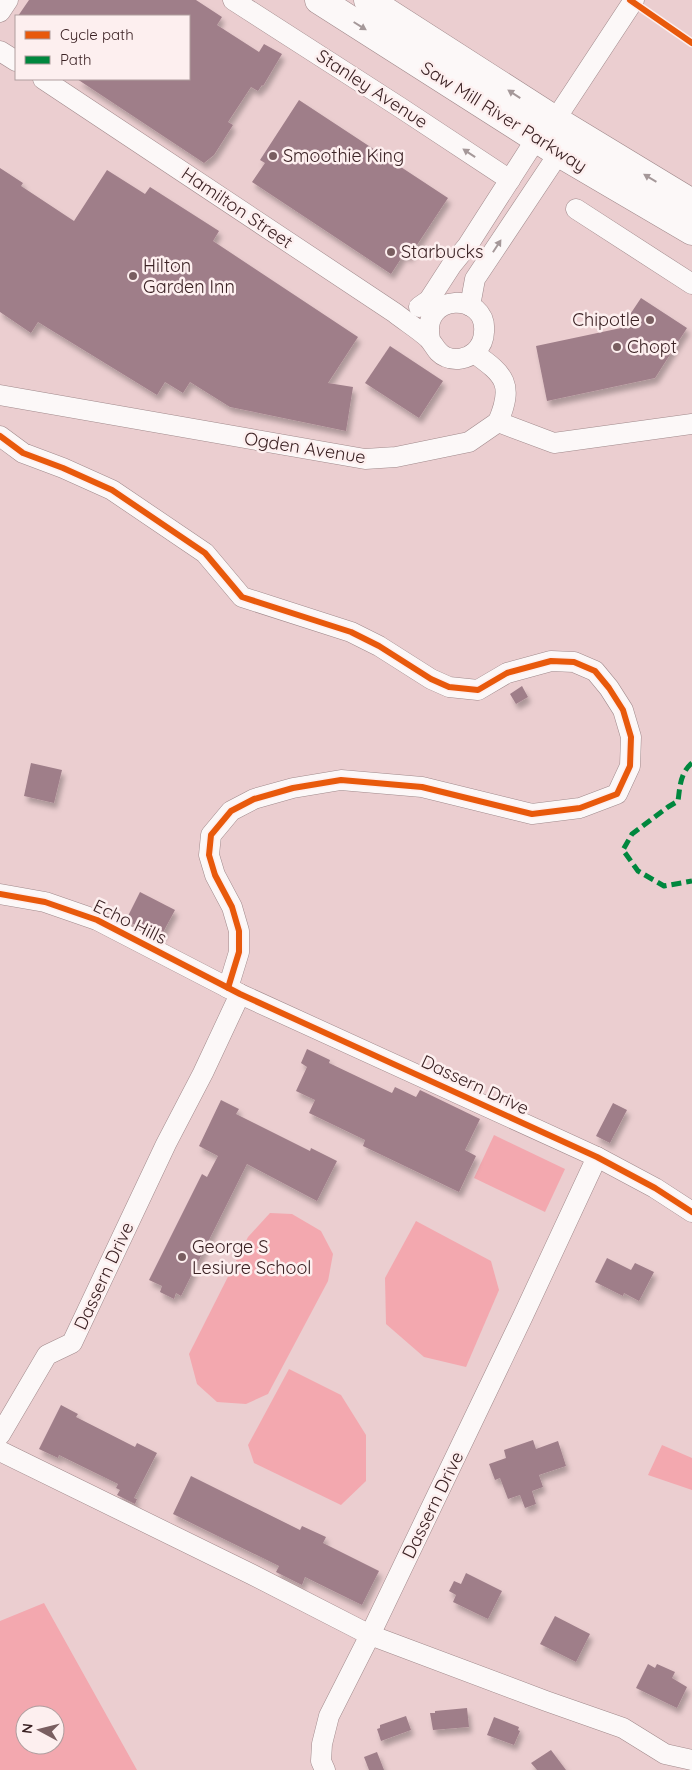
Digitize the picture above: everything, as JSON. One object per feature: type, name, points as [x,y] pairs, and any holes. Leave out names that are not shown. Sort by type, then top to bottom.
[{"type":"highway","name":"Saw Mill River Parkway","points":[[319,0],[550,137],[692,231]]},
{"type":"highway","name":"Saw Mill River Parkway","points":[[368,0],[550,137],[692,203]]},
{"type":"street","points":[[0,12],[8,0]]},
{"type":"street","name":"Stanley Avenue","points":[[233,0],[510,180]]},
{"type":"street","points":[[470,306],[475,280],[550,137],[634,0]]},
{"type":"street","points":[[0,51],[15,60]]},
{"type":"street","name":"Hamilton Street","points":[[44,80],[430,339]]},
{"type":"street","points":[[382,305],[432,308],[458,302],[470,306],[480,314],[485,328],[484,337],[474,353],[457,359],[448,358],[440,354],[434,347],[428,332],[432,308],[453,288],[468,245],[510,180],[550,137]]},
{"type":"street","points":[[576,209],[692,284]]},
{"type":"street","points":[[474,353],[492,366],[505,384],[507,390],[506,404],[498,422],[554,443],[692,424]]},
{"type":"street","name":"Ogden Avenue","points":[[0,395],[365,459],[396,457],[469,442],[498,422]]},
{"type":"street","points":[[0,436],[23,453],[64,468],[112,490],[206,553],[242,597],[351,632],[379,646],[432,679],[450,687],[478,690],[506,673],[551,660],[574,662],[595,671],[610,688],[623,710],[631,737],[630,766],[617,794],[580,808],[532,814],[422,787],[341,780],[286,790],[254,800],[231,811],[211,835],[209,855],[215,875],[232,907],[239,931],[239,952],[234,991]]},
{"type":"street","name":"Echo Hills","points":[[0,894],[45,902],[97,920],[234,991]]},
{"type":"street","name":"Dassern Drive","points":[[0,1435],[47,1355],[72,1343],[166,1144],[203,1073],[234,991],[597,1157],[655,1188],[692,1212]]},
{"type":"street","name":"Dassern Drive","points":[[326,1770],[321,1761],[322,1744],[329,1716],[370,1635],[523,1316],[597,1157]]},
{"type":"street","points":[[0,1451],[251,1574],[370,1635],[624,1728],[665,1754],[692,1760]]},
{"type":"shaded area","points":[[494,1135],[565,1169],[545,1212],[474,1178]]},
{"type":"shaded area","points":[[270,1213],[292,1214],[321,1231],[333,1254],[328,1281],[268,1394],[246,1404],[217,1402],[197,1384],[189,1354],[248,1237]]},
{"type":"shaded area","points":[[416,1221],[491,1261],[499,1290],[466,1367],[424,1357],[386,1324],[385,1278]]},
{"type":"shaded area","points":[[289,1369],[341,1395],[366,1435],[366,1481],[341,1505],[254,1463],[248,1445]]},
{"type":"shaded area","points":[[662,1445],[692,1458],[692,1490],[648,1475]]},
{"type":"shaded area","points":[[44,1603],[137,1770],[0,1770],[0,1621]]},
{"type":"building","points":[[29,0],[196,0],[222,17],[217,25],[259,52],[264,44],[282,54],[263,86],[258,91],[251,87],[228,122],[233,125],[214,155],[204,163],[79,80],[190,80],[190,15],[19,15]]},
{"type":"building","points":[[299,100],[448,198],[409,257],[404,254],[391,274],[252,182],[265,163],[260,160]]},
{"type":"building","name":"Hilton Garden Inn","points":[[0,168],[23,183],[21,186],[74,221],[107,170],[145,194],[150,187],[219,231],[213,241],[358,337],[328,383],[353,387],[346,431],[230,407],[190,382],[183,393],[165,382],[157,395],[38,322],[31,333],[0,312]]},
{"type":"building","points":[[641,298],[687,328],[655,378],[547,401],[536,346],[621,328]]},
{"type":"building","points":[[390,346],[443,381],[419,418],[365,383]]},
{"type":"building","points":[[522,686],[528,697],[516,704],[510,694]]},
{"type":"building","points":[[31,763],[62,770],[54,803],[24,796]]},
{"type":"building","points":[[140,892],[175,910],[160,938],[126,920]]},
{"type":"building","points":[[307,1049],[330,1060],[329,1063],[392,1093],[395,1087],[416,1097],[420,1090],[480,1119],[465,1150],[476,1156],[459,1192],[363,1146],[365,1140],[309,1113],[315,1100],[296,1091],[307,1067],[301,1063]]},
{"type":"building","points":[[221,1100],[239,1109],[236,1114],[310,1151],[311,1148],[337,1161],[317,1201],[247,1164],[181,1296],[176,1293],[174,1299],[160,1292],[162,1286],[149,1280],[202,1174],[207,1177],[218,1156],[199,1146]]},
{"type":"building","points":[[613,1103],[627,1110],[610,1143],[596,1136]]},
{"type":"building","points":[[607,1258],[631,1270],[635,1263],[654,1272],[639,1301],[624,1293],[623,1296],[595,1282]]},
{"type":"building","points":[[61,1405],[78,1414],[76,1417],[135,1447],[137,1443],[157,1453],[134,1498],[137,1499],[135,1504],[117,1495],[120,1490],[116,1488],[118,1484],[59,1455],[58,1458],[39,1449]]},
{"type":"building","points":[[533,1440],[536,1449],[558,1441],[566,1466],[539,1475],[543,1487],[532,1491],[536,1504],[525,1508],[520,1495],[508,1499],[500,1478],[495,1480],[489,1464],[506,1458],[504,1450]]},
{"type":"building","points":[[191,1476],[300,1530],[302,1526],[326,1537],[323,1543],[379,1571],[362,1605],[305,1577],[302,1585],[276,1572],[279,1566],[173,1514]]},
{"type":"building","points":[[466,1573],[502,1591],[488,1619],[453,1602],[456,1595],[449,1591],[454,1581],[461,1584]]},
{"type":"building","points":[[555,1616],[590,1634],[576,1662],[540,1644]]},
{"type":"building","points":[[648,1664],[655,1668],[657,1664],[675,1672],[672,1678],[687,1687],[677,1708],[636,1688]]},
{"type":"building","points":[[467,1708],[469,1727],[433,1730],[430,1713]]},
{"type":"building","points":[[406,1716],[411,1730],[381,1741],[377,1729],[380,1728],[380,1725]]},
{"type":"building","points":[[494,1717],[519,1727],[518,1730],[520,1731],[514,1745],[487,1735]]},
{"type":"building","points":[[551,1750],[566,1770],[537,1770],[531,1763]]},
{"type":"building","points":[[377,1752],[384,1770],[369,1770],[364,1757]]},
{"type":"marked path","points":[[692,763],[683,776],[678,801],[632,834],[623,850],[638,871],[664,886],[692,881]]},
{"type":"cycle path","points":[[630,0],[692,43]]},
{"type":"cycle path","points":[[0,436],[23,453],[63,468],[112,490],[205,553],[242,597],[351,632],[379,646],[431,679],[449,687],[478,690],[507,673],[551,661],[574,662],[595,671],[623,710],[631,737],[630,766],[617,794],[580,808],[532,814],[422,787],[341,780],[293,788],[254,799],[231,811],[211,835],[209,855],[215,875],[232,907],[239,931],[239,952],[228,988]]},
{"type":"cycle path","points":[[0,894],[45,902],[97,920],[240,994],[597,1157],[655,1188],[692,1212]]},
{"type":"place","name":"Smoothie King","points":[[273,156]]},
{"type":"place","name":"Starbucks","points":[[391,252]]},
{"type":"place","name":"Hilton Garden Inn","points":[[133,276]]},
{"type":"place","name":"Chipotle","points":[[650,320]]},
{"type":"place","name":"Chopt","points":[[617,347]]},
{"type":"place","name":"George S Lesiure School","points":[[182,1257]]}]
